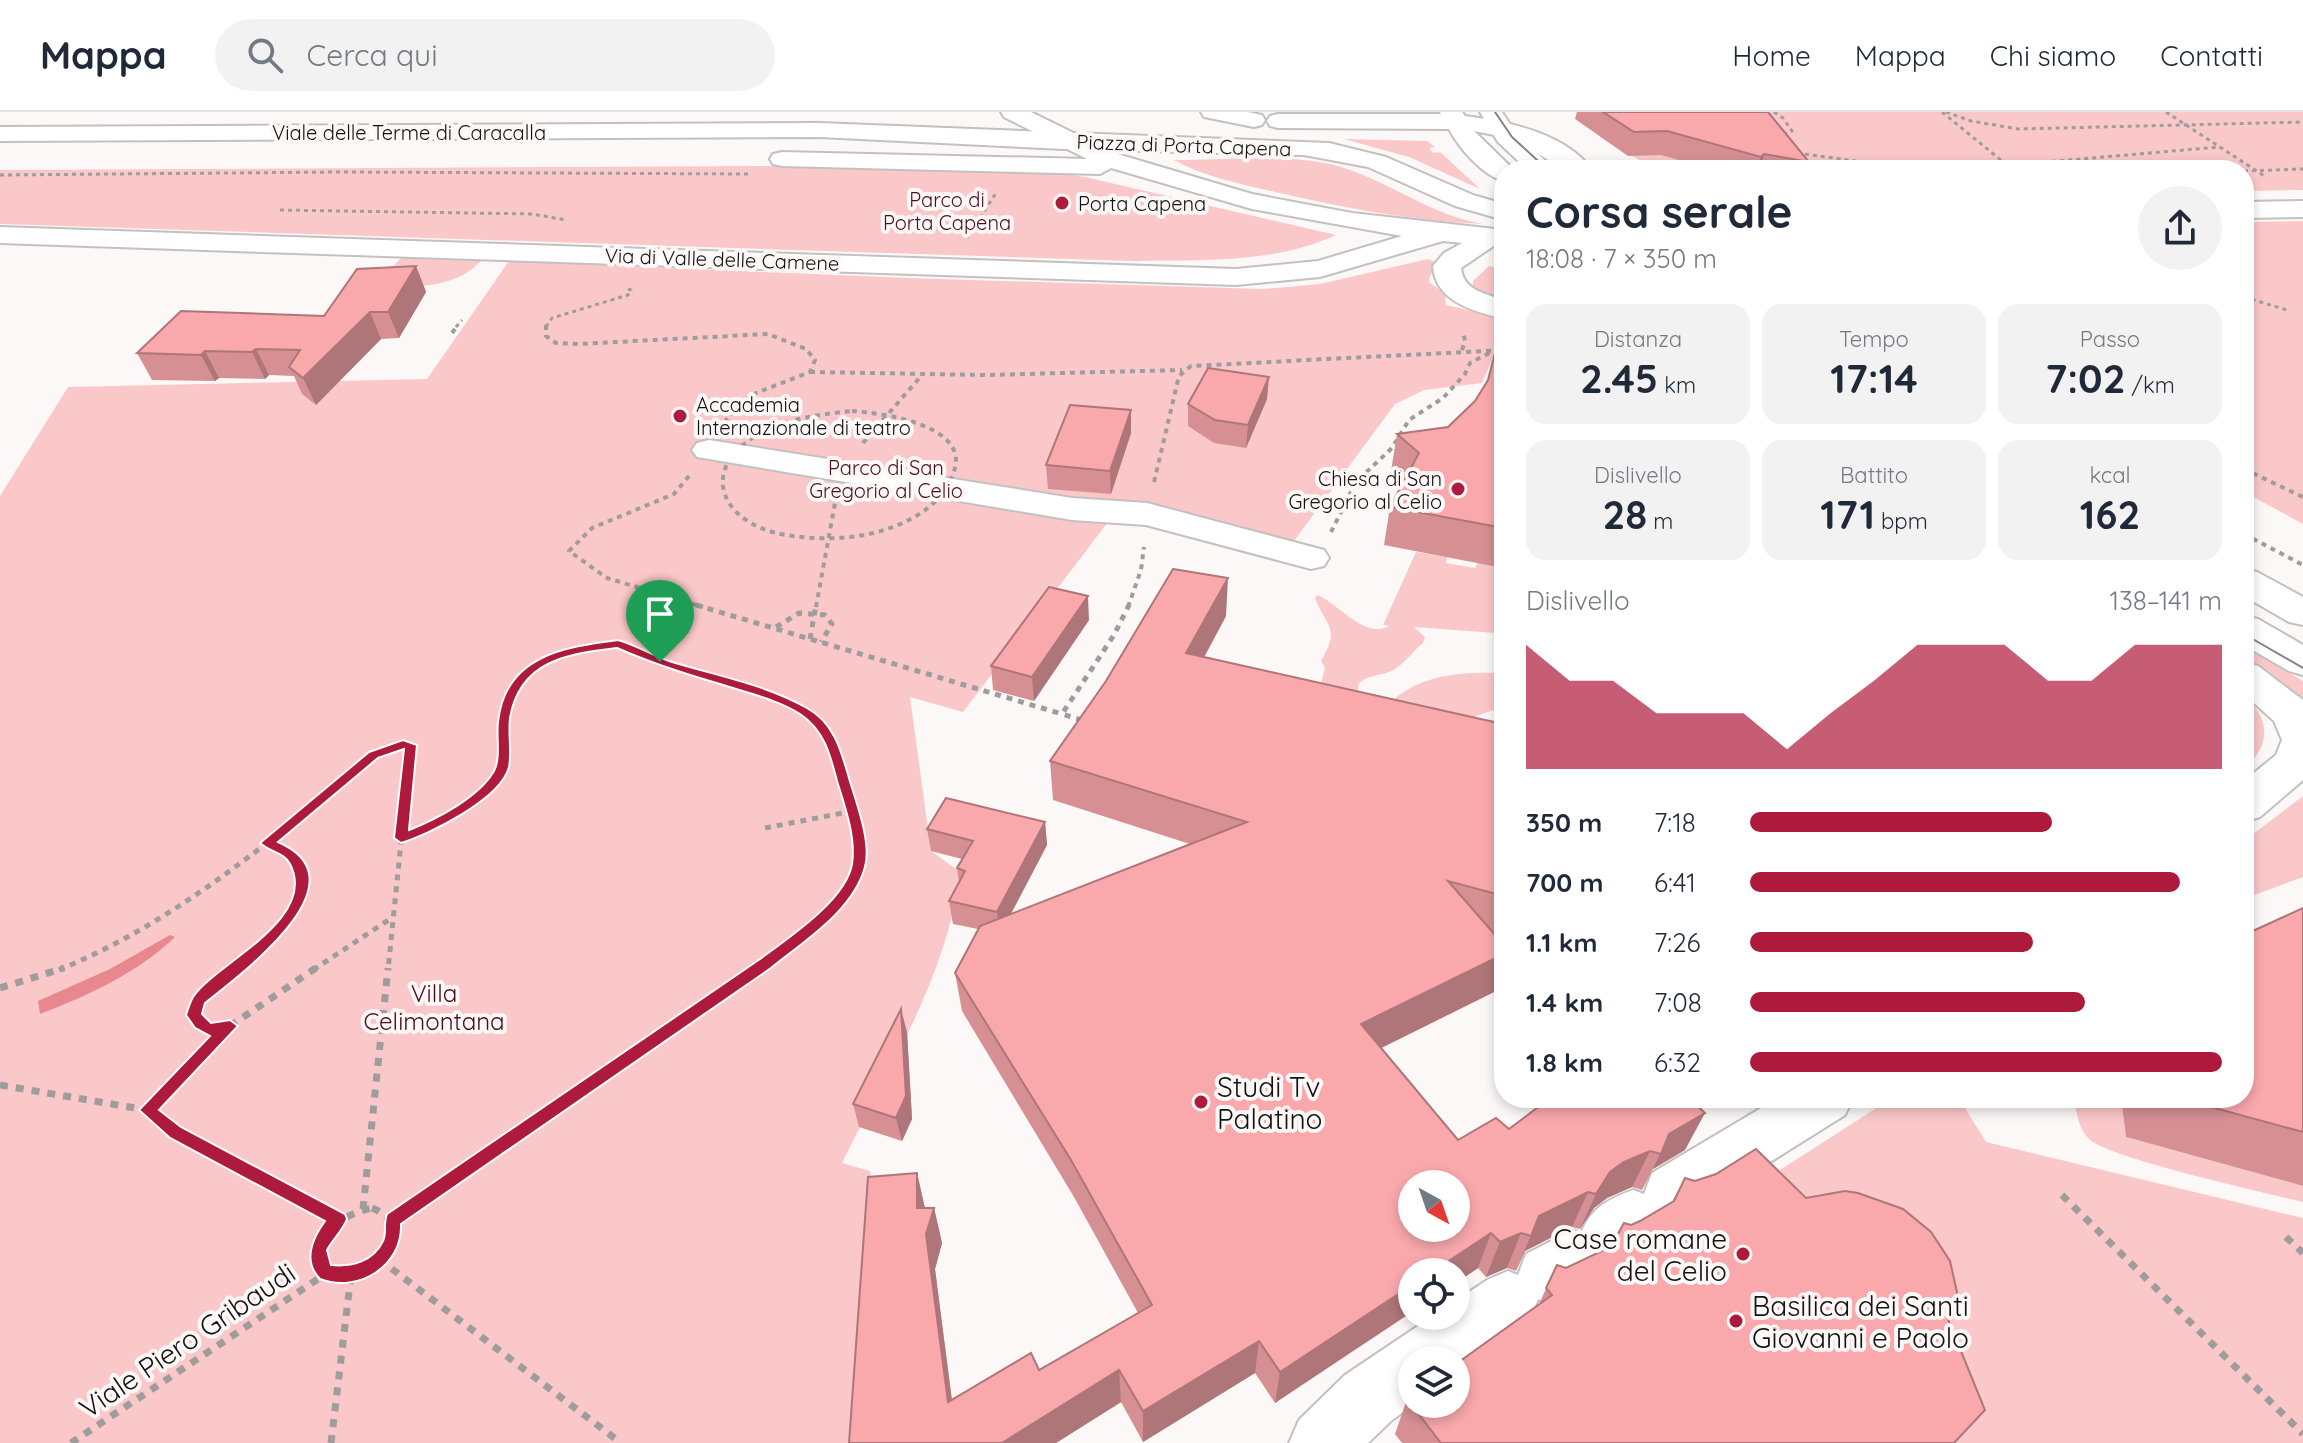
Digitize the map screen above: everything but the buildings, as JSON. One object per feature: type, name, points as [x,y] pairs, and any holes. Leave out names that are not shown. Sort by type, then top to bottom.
[{"type":"main road","points":[[1529,112],[1571,160]]},
{"type":"main road","points":[[1012,115],[1068,130]]},
{"type":"main road","name":"Viale delle Terme di Caracalla","points":[[819,130],[1012,115]]},
{"type":"main road","name":"Piazza di Porta Capena","points":[[1203,116],[1254,120],[1452,117],[1495,120],[1565,160]]},
{"type":"main road","points":[[1452,117],[1467,140],[1494,165]]},
{"type":"main road","points":[[1495,120],[1533,160]]},
{"type":"main road","points":[[766,164],[927,149],[1019,148],[1068,130]]},
{"type":"main road","name":"Piazza di Porta Capena","points":[[1068,130],[1146,172],[1324,217],[1438,234],[1494,238]]},
{"type":"main road","name":"Piazza di Porta Capena","points":[[1068,130],[1337,152],[1386,166],[1468,203],[1494,210]]},
{"type":"main road","name":"Viale delle Terme di Caracalla","points":[[0,134],[1068,130]]},
{"type":"main road","points":[[77,133],[107,155]]},
{"type":"main road","points":[[766,164],[1033,164],[1146,172]]},
{"type":"main road","points":[[2254,210],[2303,209]]},
{"type":"main road","name":"Via di Valle delle Camene","points":[[0,235],[1236,277],[1320,269],[1438,234]]},
{"type":"main road","points":[[1494,239],[1454,259],[1447,266],[1448,279],[1465,297],[1494,307]]},
{"type":"main road","points":[[709,450],[1072,509],[1147,514],[1311,558]]},
{"type":"main road","points":[[2254,559],[2303,586]]},
{"type":"main road","points":[[2254,586],[2303,613]]},
{"type":"main road","points":[[2254,634],[2303,662]]},
{"type":"main road","points":[[2254,683],[2291,713],[2300,727],[2303,740],[2295,763],[2254,798]]},
{"type":"main road","points":[[1444,1346],[1606,1236],[1810,1108]]},
{"type":"main road","points":[[1322,1443],[1390,1383]]},
{"type":"path","points":[[1771,134],[1792,131],[1783,118],[1774,112]]},
{"type":"path","points":[[1944,112],[1971,121],[2018,129],[2303,122]]},
{"type":"path","points":[[1944,112],[2001,160]]},
{"type":"path","points":[[2166,112],[2240,160]]},
{"type":"path","points":[[2077,160],[2221,148]]},
{"type":"path","points":[[1785,151],[1849,160]]},
{"type":"path","points":[[0,175],[708,172],[766,164]]},
{"type":"path","points":[[2255,170],[2303,169]]},
{"type":"path","points":[[964,242],[982,211],[1003,185]]},
{"type":"path","points":[[620,287],[631,290],[628,295],[552,318],[546,326],[546,336],[556,343],[578,344],[768,334],[806,349],[815,360],[810,372]]},
{"type":"path","points":[[2254,300],[2287,310]]},
{"type":"path","points":[[452,333],[462,320]]},
{"type":"path","points":[[1462,350],[1465,341]]},
{"type":"path","points":[[1311,558],[1338,523],[1356,482],[1392,448],[1409,420],[1443,398],[1465,374],[1470,363],[1494,350]]},
{"type":"path","points":[[1062,714],[607,578],[569,551],[592,528],[674,494],[709,450],[733,408],[749,393],[810,372],[922,374],[1183,370]]},
{"type":"path","points":[[862,444],[922,374]]},
{"type":"path","points":[[2254,474],[2303,497]]},
{"type":"path","points":[[810,639],[835,502]]},
{"type":"path","points":[[2254,539],[2303,565]]},
{"type":"path","points":[[775,628],[799,613],[825,615],[832,624],[821,642]]},
{"type":"path","points":[[393,1220],[765,963],[819,922],[844,894],[859,866],[853,811],[834,748],[824,728],[804,712],[773,696],[660,662],[618,644],[597,645],[543,660],[525,674],[512,692],[504,719],[502,769],[485,792],[459,811],[401,838]]},
{"type":"path","points":[[0,988],[54,975],[127,940],[207,890],[374,755],[390,747],[411,745],[363,1209]]},
{"type":"path","points":[[765,828],[853,811]]},
{"type":"path","points":[[230,1026],[208,1030],[200,1024],[194,1015],[199,999],[267,944],[296,905],[302,885],[298,866],[290,853],[267,843]]},
{"type":"path","points":[[147,1110],[230,1026],[393,917]]},
{"type":"path","points":[[0,1085],[147,1110],[176,1133],[339,1219]]},
{"type":"path","points":[[2062,1195],[2303,1434]]},
{"type":"path","points":[[363,1209],[381,1210],[393,1220],[393,1239],[379,1259],[351,1275],[327,1273],[320,1267],[318,1249],[329,1228],[339,1219],[363,1209]]},
{"type":"path","points":[[2286,1237],[2303,1253]]},
{"type":"path","points":[[379,1259],[621,1443]]},
{"type":"path","name":"Viale Piero Gribaudi","points":[[71,1443],[327,1273]]},
{"type":"path","points":[[331,1443],[351,1275]]},
{"type":"green space","points":[[1577,112],[2303,112],[2303,190],[2254,191],[2254,160],[1639,160],[1602,138]]},
{"type":"green space","points":[[1344,139],[1427,141],[1435,147],[1429,148],[1433,153],[1440,152],[1480,189],[1409,157]]},
{"type":"green space","points":[[1281,159],[1323,163],[1359,173],[1428,206],[1483,224],[1404,217],[1327,203],[1223,179],[1174,160]]},
{"type":"green space","name":"Parco di Porta Capena","points":[[932,165],[1037,170],[1085,177],[1336,235],[1262,256],[1133,261],[0,224],[0,170]]},
{"type":"green space","points":[[2303,221],[2303,524],[2254,497],[2254,222]]},
{"type":"green space","points":[[401,258],[481,261],[454,279],[401,287],[386,274]]},
{"type":"green space","name":"Villa Celimontana","points":[[1428,259],[1438,263],[1429,278],[1430,283],[1445,293],[1446,305],[1494,316],[1494,356],[1482,383],[1424,390],[1395,404],[1294,541],[1121,505],[963,712],[910,697],[931,851],[960,872],[943,948],[929,985],[896,1058],[842,1163],[870,1171],[879,1213],[863,1443],[0,1443],[0,496],[68,387],[427,379],[509,261],[1263,289],[1320,284]]},
{"type":"green space","points":[[1489,266],[1494,267],[1494,300],[1473,288],[1473,281]]},
{"type":"green space","points":[[1416,552],[1447,557],[1446,563],[1475,568],[1480,558],[1494,561],[1494,633],[1414,627],[1425,637],[1423,643],[1395,669],[1359,683],[1356,699],[1321,683],[1325,668],[1321,661],[1331,636],[1315,599],[1317,595],[1361,624],[1380,629],[1389,626],[1383,625]]},
{"type":"green space","points":[[2254,651],[2303,681],[2303,698],[2254,665]]},
{"type":"green space","points":[[1494,673],[1494,710],[1453,725],[1391,702],[1403,692],[1430,680]]},
{"type":"green space","points":[[2254,706],[2264,732],[2254,758]]},
{"type":"green space","points":[[2303,796],[2303,877],[2254,895],[2254,833]]},
{"type":"green space","points":[[1876,1108],[1965,1108],[1986,1142],[2303,1218],[2303,1443],[1946,1443],[1738,1197]]},
{"type":"green space","points":[[2076,1108],[2122,1108],[2126,1137],[2303,1186],[2303,1202],[2124,1155],[2088,1138],[2078,1120]]},
{"type":"shaded area","points":[[170,935],[175,937],[128,973],[40,1014],[38,1001],[110,969]]},
{"type":"tram line","points":[[1495,112],[1512,137],[1537,160]]},
{"type":"tram line","points":[[2254,640],[2303,668]]},
{"type":"place","name":"Porta Capena","points":[[1062,203]]},
{"type":"place","name":"Accademia Internazionale di teatro","points":[[680,416]]},
{"type":"place","name":"Chiesa di San Gregorio al Celio","points":[[1458,489]]},
{"type":"place","name":"Studi Tv Palatino","points":[[1201,1102]]},
{"type":"place","name":"Case romane del Celio","points":[[1743,1254]]},
{"type":"place","name":"Basilica dei Santi Giovanni e Paolo","points":[[1736,1321]]},
{"type":"route","points":[[618,644],[660,662],[773,696],[804,712],[824,728],[834,748],[856,825],[859,866],[844,894],[819,922],[765,963],[393,1220],[395,1229],[388,1250],[371,1266],[351,1275],[334,1276],[327,1273],[320,1267],[318,1249],[329,1228],[339,1219],[176,1133],[147,1110],[230,1026],[208,1030],[200,1024],[194,1015],[199,999],[232,976],[267,944],[296,905],[302,885],[298,866],[290,853],[267,843],[374,755],[403,744],[411,745],[401,838],[429,828],[485,792],[502,769],[504,719],[512,692],[525,674],[543,660],[597,645],[618,644]]},
{"type":"park label","name":"Parco di San Gregorio al Celio","points":[[886,478]]}]
